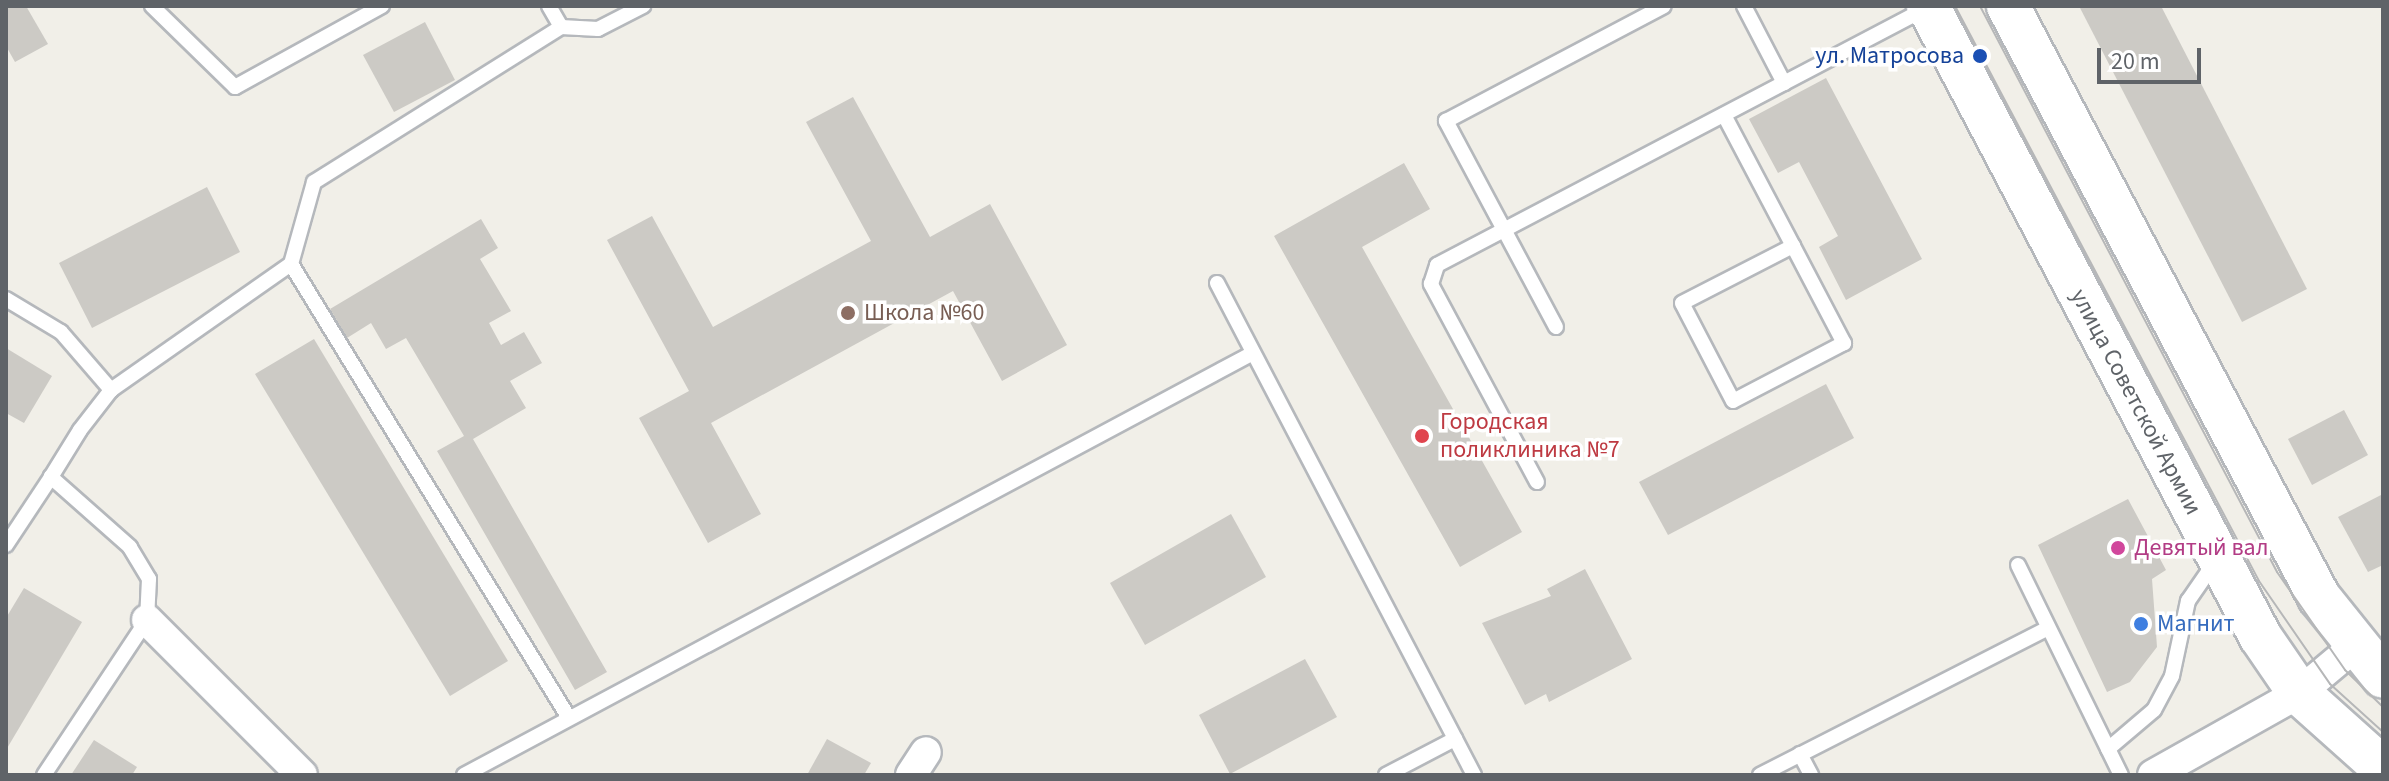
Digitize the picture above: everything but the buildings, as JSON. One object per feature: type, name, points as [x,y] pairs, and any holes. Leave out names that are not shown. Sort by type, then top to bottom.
[{"type":"main road","name":"улица Советской Армии","points":[[1929,6],[2218,559],[2299,693],[2383,768]]},
{"type":"main road","points":[[2008,6],[2319,597],[2354,647],[2383,677]]},
{"type":"street","points":[[147,620],[302,775]]},
{"type":"street","points":[[2153,775],[2299,693],[2354,647]]},
{"type":"lane","points":[[152,6],[235,87],[382,6]]},
{"type":"lane","points":[[549,6],[561,27]]},
{"type":"lane","points":[[6,545],[111,390],[291,264],[314,182],[561,27],[598,29],[643,6]]},
{"type":"lane","points":[[1556,327],[1446,121],[1664,6]]},
{"type":"lane","points":[[1744,6],[1784,83]]},
{"type":"lane","points":[[1537,482],[1431,284],[1437,265],[1929,6]]},
{"type":"lane","points":[[1724,115],[1793,246],[1844,343],[1733,401],[1682,303],[1793,246]]},
{"type":"lane","points":[[291,264],[569,718]]},
{"type":"lane","points":[[1217,283],[1251,354],[1474,775]]},
{"type":"lane","points":[[6,299],[61,332],[111,390]]},
{"type":"lane","points":[[464,775],[1251,354]]},
{"type":"lane","points":[[44,775],[147,620],[149,579],[130,547],[51,477]]},
{"type":"lane","points":[[2108,749],[2154,710],[2172,676],[2188,601],[2218,559]]},
{"type":"lane","points":[[2018,565],[2121,775]]},
{"type":"lane","points":[[1760,775],[2048,628]]},
{"type":"lane","points":[[1386,775],[1455,739]]},
{"type":"lane","points":[[1800,754],[1811,775]]},
{"type":"tram line","points":[[1955,6],[2259,581],[2330,684],[2383,732]]},
{"type":"tram line","points":[[1980,6],[2277,572],[2345,670],[2383,707]]},
{"type":"place","name":"ул. Матросова","points":[[1980,56]]},
{"type":"place","name":"Школа №60","points":[[848,313]]},
{"type":"place","name":"Городская поликлиника №7","points":[[1422,436]]},
{"type":"place","name":"Девятый вал","points":[[2118,548]]},
{"type":"place","name":"Магнит","points":[[2141,624]]}]
